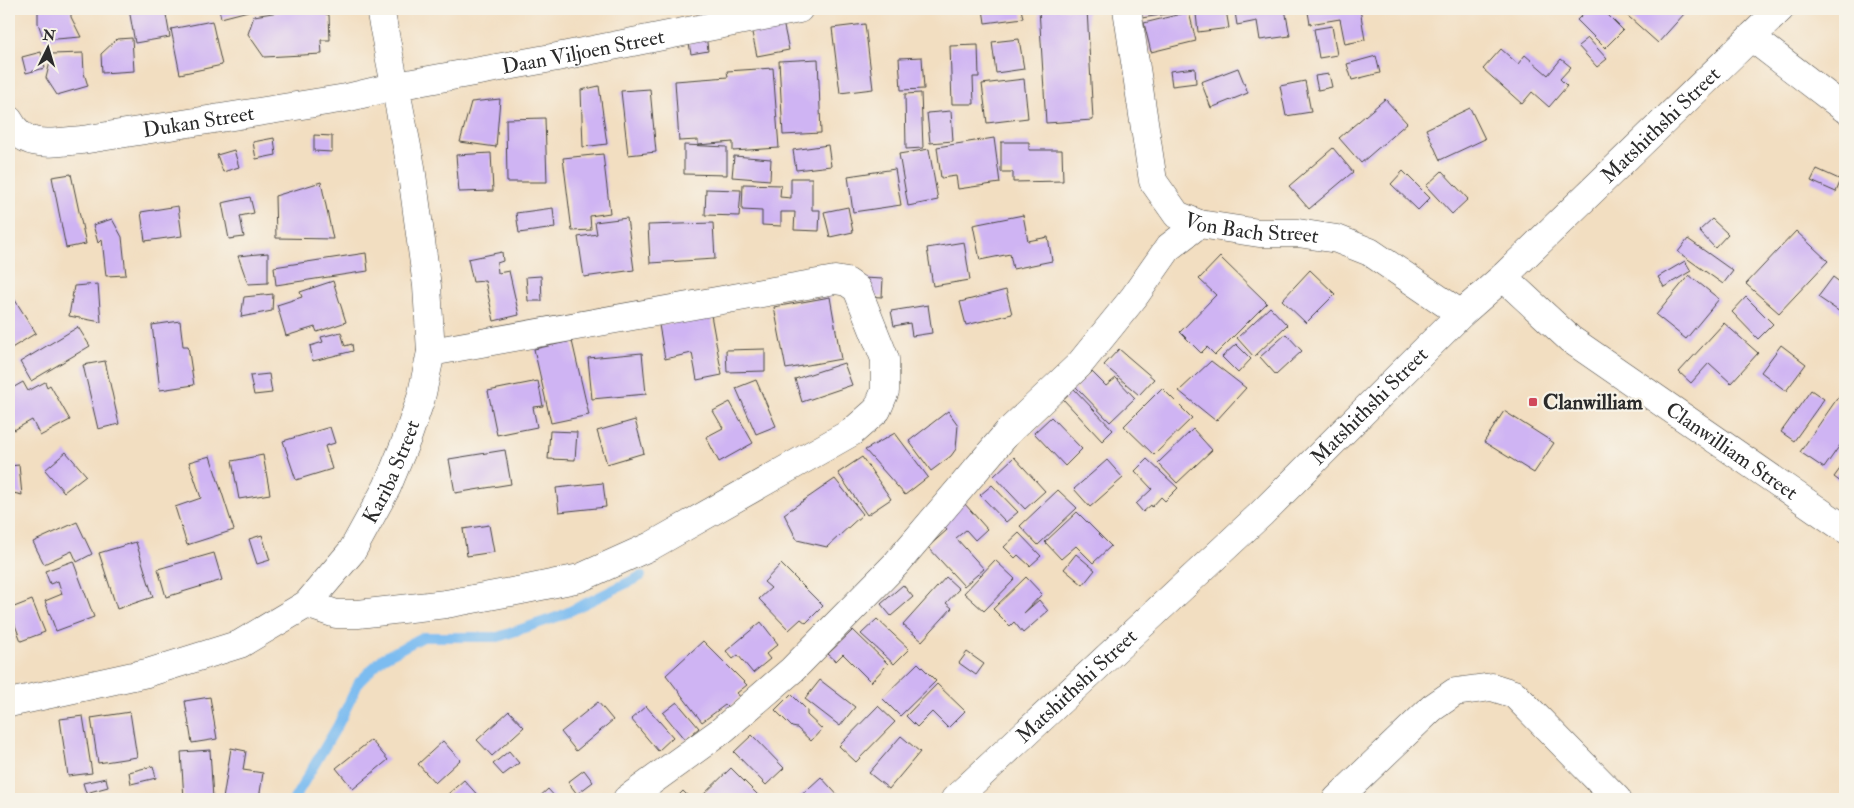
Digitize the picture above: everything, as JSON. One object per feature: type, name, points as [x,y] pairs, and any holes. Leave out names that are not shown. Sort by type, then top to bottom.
[{"type":"street","name":"Kariba Street","points":[[9,703],[147,673],[240,644],[307,604],[352,551],[387,486],[408,436],[421,398],[431,352],[427,286],[411,167],[380,9]]},
{"type":"street","name":"Daan Viljoen Street","points":[[396,86],[557,57],[799,9]]},
{"type":"street","name":"Von Bach Street","points":[[1128,9],[1153,181],[1177,215],[1199,224],[1259,234],[1298,234],[1337,239],[1370,252],[1461,314]]},
{"type":"street","name":"Matshithshi Street","points":[[956,799],[1261,514],[1461,314],[1503,277],[1780,9]]},
{"type":"street","points":[[1750,37],[1845,108]]},
{"type":"street","name":"Dukan Street","points":[[9,120],[15,132],[39,144],[82,140],[336,100],[396,86]]},
{"type":"street","points":[[627,799],[721,731],[792,670],[896,564],[1008,432],[1079,366],[1134,297],[1169,248],[1199,224]]},
{"type":"street","name":"Clanwilliam Street","points":[[1503,277],[1570,339],[1845,529]]},
{"type":"street","points":[[307,604],[336,614],[358,614],[446,604],[580,578],[651,546],[852,432],[877,410],[886,391],[885,359],[862,299],[857,289],[847,282],[835,280],[431,352]]},
{"type":"street","points":[[1337,799],[1432,708],[1454,692],[1492,687],[1514,694],[1617,799]]},
{"type":"building","points":[[38,9],[71,9],[71,17],[81,37],[44,40],[38,23]]},
{"type":"building","points":[[129,9],[165,9],[170,37],[135,43]]},
{"type":"building","points":[[219,9],[256,9],[221,18]]},
{"type":"building","points":[[297,9],[312,9],[329,15],[330,40],[321,40],[322,54],[264,57],[248,34],[254,16]]},
{"type":"building","points":[[983,9],[1021,9],[1023,18],[985,23]]},
{"type":"building","points":[[1039,9],[1087,9],[1093,120],[1046,123]]},
{"type":"building","points":[[1134,9],[1192,9],[1193,10],[1135,19]]},
{"type":"building","points":[[1253,9],[1285,9],[1290,36],[1260,40],[1257,21],[1237,25],[1235,12]]},
{"type":"building","points":[[1324,9],[1360,9],[1365,40],[1345,44],[1340,19],[1310,24],[1308,12]]},
{"type":"building","points":[[1588,9],[1602,9],[1623,30],[1605,48],[1577,20]]},
{"type":"building","points":[[1620,9],[1681,9],[1685,13],[1658,43]]},
{"type":"building","points":[[1226,10],[1229,28],[1198,32],[1196,14]]},
{"type":"building","points":[[1189,12],[1196,41],[1151,52],[1144,23]]},
{"type":"building","points":[[212,21],[222,65],[180,74],[171,29]]},
{"type":"building","points":[[783,22],[789,50],[757,56],[751,28]]},
{"type":"building","points":[[865,24],[873,89],[840,93],[832,28]]},
{"type":"building","points":[[1332,26],[1337,55],[1319,58],[1314,29]]},
{"type":"building","points":[[706,34],[708,51],[691,54],[688,38]]},
{"type":"building","points":[[132,38],[134,71],[102,73],[101,54],[117,39]]},
{"type":"building","points":[[1588,38],[1607,59],[1597,67],[1578,46]]},
{"type":"building","points":[[1019,39],[1024,69],[996,73],[992,42]]},
{"type":"building","points":[[978,45],[979,77],[973,77],[974,104],[952,104],[950,46]]},
{"type":"building","points":[[1501,49],[1518,64],[1525,55],[1548,75],[1561,59],[1571,67],[1560,79],[1567,86],[1549,107],[1532,92],[1522,104],[1483,69]]},
{"type":"building","points":[[41,52],[45,68],[26,73],[22,57]]},
{"type":"building","points":[[83,53],[84,73],[88,86],[57,95],[46,78],[52,54]]},
{"type":"building","points":[[1376,56],[1380,73],[1352,80],[1347,64]]},
{"type":"building","points":[[922,57],[924,89],[901,90],[899,58]]},
{"type":"building","points":[[818,59],[821,133],[783,135],[779,61]]},
{"type":"building","points":[[773,68],[779,148],[733,151],[733,142],[698,145],[698,140],[679,141],[675,81],[728,77],[727,71]]},
{"type":"building","points":[[1195,68],[1196,83],[1172,86],[1170,71]]},
{"type":"building","points":[[1238,68],[1248,93],[1211,108],[1201,82]]},
{"type":"building","points":[[1329,74],[1332,87],[1318,90],[1315,76]]},
{"type":"building","points":[[1024,79],[1028,118],[987,123],[982,84]]},
{"type":"building","points":[[1305,81],[1311,112],[1286,116],[1280,86]]},
{"type":"building","points":[[599,86],[607,144],[583,147],[581,90]]},
{"type":"building","points":[[650,89],[656,152],[628,155],[621,91]]},
{"type":"building","points":[[921,93],[923,148],[906,149],[905,94]]},
{"type":"building","points":[[500,99],[496,147],[460,142],[471,102]]},
{"type":"building","points":[[1385,99],[1407,123],[1361,163],[1339,138]]},
{"type":"building","points":[[1470,108],[1485,139],[1440,160],[1426,129]]},
{"type":"building","points":[[951,111],[953,141],[930,143],[927,113]]},
{"type":"building","points":[[545,118],[547,182],[507,182],[506,119]]},
{"type":"building","points":[[314,135],[332,136],[332,152],[314,151]]},
{"type":"building","points":[[274,138],[276,155],[256,159],[253,142]]},
{"type":"building","points":[[994,138],[1000,183],[958,189],[956,176],[941,178],[937,147]]},
{"type":"building","points":[[1001,142],[1029,142],[1029,150],[1062,150],[1063,181],[1013,182],[1013,172],[1001,172]]},
{"type":"building","points":[[684,145],[727,147],[727,175],[684,174]]},
{"type":"building","points":[[828,145],[831,166],[796,170],[793,150]]},
{"type":"building","points":[[1333,148],[1353,172],[1309,209],[1289,186]]},
{"type":"building","points":[[929,149],[938,200],[908,206],[899,154]]},
{"type":"building","points":[[234,150],[239,167],[223,172],[217,155]]},
{"type":"building","points":[[491,153],[493,191],[459,192],[456,155]]},
{"type":"building","points":[[603,154],[610,213],[590,216],[591,230],[572,231],[563,158]]},
{"type":"building","points":[[734,156],[771,159],[770,180],[732,177]]},
{"type":"building","points":[[895,169],[901,205],[853,212],[848,176]]},
{"type":"building","points":[[1817,169],[1841,180],[1836,192],[1811,181]]},
{"type":"building","points":[[1403,171],[1430,198],[1418,210],[1391,184]]},
{"type":"building","points":[[1442,171],[1468,199],[1452,214],[1426,186]]},
{"type":"building","points":[[71,174],[86,244],[66,248],[52,177]]},
{"type":"building","points":[[791,178],[812,178],[812,210],[820,210],[819,231],[794,230],[795,212],[781,212],[781,226],[762,225],[762,211],[742,210],[743,184],[781,185],[780,197],[791,198]]},
{"type":"building","points":[[321,182],[333,239],[276,238],[275,196]]},
{"type":"building","points":[[706,189],[741,190],[739,216],[705,215]]},
{"type":"building","points":[[250,197],[254,213],[240,216],[244,237],[229,239],[222,203]]},
{"type":"building","points":[[178,206],[182,236],[145,241],[141,212]]},
{"type":"building","points":[[848,207],[853,232],[830,237],[824,212]]},
{"type":"building","points":[[553,208],[555,228],[519,233],[516,213]]},
{"type":"building","points":[[1023,215],[1028,241],[1048,237],[1052,261],[1013,269],[1010,254],[980,260],[973,225]]},
{"type":"building","points":[[627,218],[634,270],[584,277],[578,237],[597,234],[595,222]]},
{"type":"building","points":[[112,219],[122,237],[126,275],[106,276],[102,239],[98,243],[93,225]]},
{"type":"building","points":[[1712,219],[1728,234],[1715,248],[1699,231]]},
{"type":"building","points":[[713,223],[715,259],[650,263],[648,225]]},
{"type":"building","points":[[1796,231],[1828,261],[1779,313],[1746,284]]},
{"type":"building","points":[[1688,239],[1733,271],[1723,284],[1678,252]]},
{"type":"building","points":[[964,242],[970,280],[933,286],[927,248]]},
{"type":"building","points":[[502,252],[503,261],[497,263],[498,273],[509,271],[519,315],[494,321],[485,281],[473,282],[468,259]]},
{"type":"building","points":[[268,253],[268,283],[248,284],[238,256]]},
{"type":"building","points":[[366,253],[368,271],[276,285],[274,267]]},
{"type":"building","points":[[1220,257],[1267,303],[1215,355],[1207,347],[1201,353],[1180,332],[1216,295],[1199,279]]},
{"type":"building","points":[[1685,261],[1691,271],[1664,287],[1658,277]]},
{"type":"building","points":[[1310,270],[1335,294],[1306,323],[1282,300]]},
{"type":"building","points":[[1689,275],[1719,299],[1686,339],[1656,315]]},
{"type":"building","points":[[541,276],[542,301],[528,301],[526,277]]},
{"type":"building","points":[[1833,277],[1845,286],[1845,312],[1843,314],[1818,297]]},
{"type":"building","points":[[863,278],[883,279],[882,297],[862,296]]},
{"type":"building","points":[[333,281],[346,322],[317,332],[315,327],[286,336],[277,305],[302,297],[300,292]]},
{"type":"building","points":[[98,284],[101,322],[69,316],[74,286]]},
{"type":"building","points":[[1006,290],[1012,314],[966,325],[960,302]]},
{"type":"building","points":[[273,294],[272,311],[241,317],[244,297]]},
{"type":"building","points":[[13,297],[36,333],[10,349],[9,300]]},
{"type":"building","points":[[830,297],[841,359],[786,369],[774,307]]},
{"type":"building","points":[[1746,297],[1773,324],[1758,339],[1732,312]]},
{"type":"building","points":[[928,305],[932,333],[912,336],[910,323],[894,326],[891,311]]},
{"type":"building","points":[[1270,307],[1287,325],[1254,357],[1237,338]]},
{"type":"building","points":[[711,315],[722,375],[697,380],[692,353],[665,359],[659,325]]},
{"type":"building","points":[[180,321],[183,346],[188,346],[194,385],[160,390],[152,325]]},
{"type":"building","points":[[1724,323],[1758,353],[1731,383],[1709,363],[1691,383],[1679,372]]},
{"type":"building","points":[[78,327],[90,346],[31,381],[20,362]]},
{"type":"building","points":[[341,332],[345,346],[352,344],[353,351],[313,361],[310,346],[323,342],[321,337]]},
{"type":"building","points":[[1286,334],[1302,351],[1276,375],[1260,357]]},
{"type":"building","points":[[572,341],[589,415],[551,423],[534,349]]},
{"type":"building","points":[[1236,344],[1251,359],[1238,373],[1222,357]]},
{"type":"building","points":[[1781,345],[1806,364],[1786,391],[1761,372]]},
{"type":"building","points":[[765,349],[765,371],[727,372],[726,350]]},
{"type":"building","points":[[1119,349],[1154,379],[1139,395],[1104,365]]},
{"type":"building","points":[[642,353],[646,394],[592,399],[588,358]]},
{"type":"building","points":[[105,361],[119,424],[98,429],[83,365]]},
{"type":"building","points":[[1211,361],[1246,388],[1216,421],[1179,391]]},
{"type":"building","points":[[844,363],[852,385],[802,402],[795,379]]},
{"type":"building","points":[[1092,372],[1106,386],[1116,378],[1135,398],[1110,422],[1076,387]]},
{"type":"building","points":[[269,374],[272,393],[254,395],[250,376]]},
{"type":"building","points":[[756,380],[776,426],[756,434],[736,388]]},
{"type":"building","points":[[538,381],[543,406],[533,407],[537,427],[497,435],[488,391]]},
{"type":"building","points":[[23,382],[28,391],[45,382],[47,387],[50,385],[70,420],[40,436],[32,420],[14,430],[9,420],[9,407],[13,404],[9,396],[9,390]]},
{"type":"building","points":[[1162,388],[1192,418],[1154,455],[1124,426]]},
{"type":"building","points":[[1074,389],[1113,430],[1102,441],[1063,399]]},
{"type":"building","points":[[1811,390],[1824,399],[1794,441],[1781,432]]},
{"type":"building","points":[[1841,393],[1845,396],[1845,438],[1824,468],[1800,452]]},
{"type":"building","points":[[730,402],[753,443],[719,462],[706,437],[723,428],[713,411]]},
{"type":"building","points":[[948,411],[958,425],[956,449],[951,456],[931,471],[909,441]]},
{"type":"building","points":[[1504,411],[1554,443],[1534,473],[1484,442]]},
{"type":"building","points":[[1051,417],[1082,449],[1065,466],[1034,433]]},
{"type":"building","points":[[635,420],[644,453],[607,464],[597,431]]},
{"type":"building","points":[[330,427],[335,443],[325,446],[332,469],[296,480],[283,441]]},
{"type":"building","points":[[1193,429],[1212,450],[1177,483],[1158,463]]},
{"type":"building","points":[[550,431],[577,432],[575,460],[548,459]]},
{"type":"building","points":[[895,433],[928,477],[905,495],[865,450]]},
{"type":"building","points":[[505,450],[511,484],[455,493],[449,459]]},
{"type":"building","points":[[66,452],[86,475],[64,492],[45,470]]},
{"type":"building","points":[[263,455],[270,494],[239,499],[232,461]]},
{"type":"building","points":[[210,456],[234,530],[187,545],[175,507],[201,498],[189,462]]},
{"type":"building","points":[[862,457],[891,499],[867,515],[838,473]]},
{"type":"building","points":[[1014,457],[1045,491],[1025,509],[994,476]]},
{"type":"building","points":[[1147,459],[1178,488],[1165,501],[1161,497],[1152,507],[1151,505],[1143,512],[1136,504],[1152,489],[1135,471]]},
{"type":"building","points":[[1107,460],[1123,478],[1090,507],[1074,489]]},
{"type":"building","points":[[1845,462],[1845,485],[1834,477]]},
{"type":"building","points":[[19,465],[22,495],[9,492],[9,466]]},
{"type":"building","points":[[835,479],[863,514],[827,547],[797,540],[784,514]]},
{"type":"building","points":[[603,483],[606,507],[559,512],[556,488]]},
{"type":"building","points":[[992,485],[1018,512],[1006,522],[980,495]]},
{"type":"building","points":[[1058,490],[1077,508],[1038,545],[1020,526]]},
{"type":"building","points":[[964,503],[987,529],[975,540],[966,530],[956,538],[984,569],[964,586],[928,547],[947,530],[941,523]]},
{"type":"building","points":[[1077,512],[1111,546],[1093,563],[1076,546],[1061,559],[1045,542]]},
{"type":"building","points":[[77,522],[92,554],[77,562],[72,551],[44,564],[33,542]]},
{"type":"building","points":[[489,525],[494,552],[467,556],[463,529]]},
{"type":"building","points":[[1019,533],[1041,556],[1030,566],[1018,555],[1015,558],[1004,547]]},
{"type":"building","points":[[262,535],[270,560],[257,564],[249,539]]},
{"type":"building","points":[[136,542],[153,597],[117,609],[99,553]]},
{"type":"building","points":[[214,553],[222,580],[166,597],[158,569]]},
{"type":"building","points":[[1076,554],[1095,570],[1083,585],[1064,569]]},
{"type":"building","points":[[995,560],[1015,579],[984,611],[964,593]]},
{"type":"building","points":[[73,561],[94,617],[56,631],[45,601],[62,594],[58,581],[50,584],[45,571]]},
{"type":"building","points":[[781,564],[823,606],[806,623],[801,619],[789,630],[759,599],[771,588],[764,582]]},
{"type":"building","points":[[946,577],[959,589],[946,603],[952,608],[922,641],[903,625]]},
{"type":"building","points":[[1026,577],[1042,594],[1024,613],[1039,600],[1048,611],[1023,633],[1014,622],[1010,626],[993,609]]},
{"type":"building","points":[[903,585],[913,597],[891,616],[881,604]]},
{"type":"building","points":[[32,600],[45,632],[21,641],[9,609]]},
{"type":"building","points":[[877,619],[909,649],[894,664],[861,634]]},
{"type":"building","points":[[761,622],[778,644],[766,654],[770,659],[753,673],[738,655],[733,659],[726,651]]},
{"type":"building","points":[[853,630],[888,664],[871,682],[843,654],[836,661],[828,654]]},
{"type":"building","points":[[703,641],[747,685],[737,693],[740,697],[728,708],[725,705],[702,722],[666,675]]},
{"type":"building","points":[[967,652],[984,664],[976,675],[959,663]]},
{"type":"building","points":[[918,663],[936,681],[900,716],[882,698]]},
{"type":"building","points":[[820,680],[855,707],[840,726],[805,699]]},
{"type":"building","points":[[937,684],[965,711],[948,728],[932,712],[917,727],[906,716]]},
{"type":"building","points":[[791,694],[807,710],[807,715],[822,729],[811,741],[797,728],[792,727],[775,710]]},
{"type":"building","points":[[210,697],[217,739],[192,743],[185,701]]},
{"type":"building","points":[[598,702],[613,720],[576,751],[561,732]]},
{"type":"building","points":[[677,702],[699,728],[685,740],[663,713]]},
{"type":"building","points":[[646,706],[673,737],[658,751],[631,719]]},
{"type":"building","points":[[878,706],[895,722],[856,762],[839,746]]},
{"type":"building","points":[[509,711],[524,727],[492,756],[477,740]]},
{"type":"building","points":[[130,712],[137,757],[98,763],[91,718]]},
{"type":"building","points":[[83,716],[92,773],[68,776],[60,719]]},
{"type":"building","points":[[752,735],[784,768],[766,785],[734,752]]},
{"type":"building","points":[[901,736],[920,752],[889,789],[869,773]]},
{"type":"building","points":[[371,740],[388,760],[353,789],[336,768]]},
{"type":"building","points":[[443,741],[460,760],[435,783],[418,764]]},
{"type":"building","points":[[231,748],[246,751],[243,770],[263,773],[259,799],[223,799]]},
{"type":"building","points":[[210,750],[213,799],[184,799],[181,752]]},
{"type":"building","points":[[509,751],[519,763],[503,775],[493,764]]},
{"type":"building","points":[[153,766],[156,778],[131,784],[129,772]]},
{"type":"building","points":[[731,768],[761,798],[699,799]]},
{"type":"building","points":[[584,770],[593,782],[577,794],[568,782]]},
{"type":"building","points":[[821,777],[841,799],[797,799]]},
{"type":"building","points":[[106,778],[108,787],[86,793],[83,783]]},
{"type":"building","points":[[464,780],[481,799],[453,799],[448,794]]},
{"type":"building","points":[[548,789],[557,799],[537,799]]},
{"type":"building","points":[[683,791],[691,799],[675,799]]},
{"type":"waterway","points":[[294,799],[338,725],[359,682],[383,658],[423,637],[498,637],[560,616],[641,576]]},
{"type":"place","name":"Clanwilliam","points":[[1533,402]]}]
